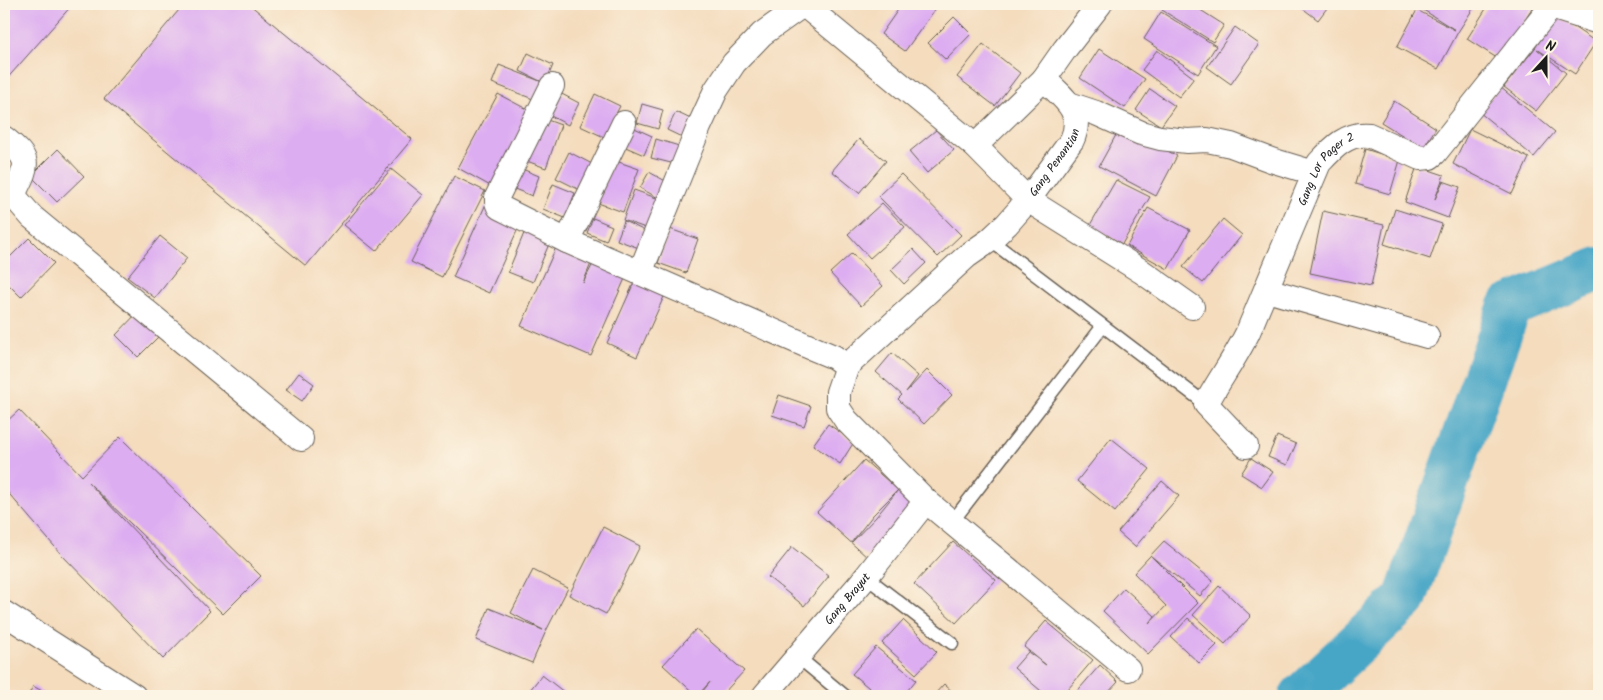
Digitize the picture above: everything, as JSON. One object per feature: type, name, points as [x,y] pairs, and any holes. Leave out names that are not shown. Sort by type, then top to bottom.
[{"type":"street","points":[[640,273],[699,127],[716,90],[734,63],[762,34],[804,4],[975,146],[1028,200],[1141,271],[1192,307]]},
{"type":"street","points":[[975,146],[1044,79],[1100,4]]},
{"type":"street","points":[[1551,5],[1599,22]]},
{"type":"street","name":"Gang Lor Pager 2","points":[[1206,404],[1220,378],[1236,357],[1267,290],[1319,163],[1336,145],[1360,134],[1369,135],[1420,158],[1430,157],[1551,5]]},
{"type":"street","name":"Gang Penantian","points":[[847,366],[968,256],[990,240],[1007,224],[1028,200],[1072,140],[1077,129],[1072,105],[1044,79]]},
{"type":"street","points":[[552,86],[497,197],[499,207],[567,241],[810,346],[847,366],[838,392],[838,408],[846,420],[926,501],[1128,669]]},
{"type":"street","points":[[1072,105],[1096,113],[1141,133],[1160,138],[1187,141],[1207,140],[1231,144],[1271,160],[1314,173]]},
{"type":"street","points":[[567,241],[624,123]]},
{"type":"street","points":[[4,138],[18,149],[25,159],[26,167],[14,193],[18,201],[32,217],[301,439]]},
{"type":"street","points":[[1267,290],[1427,336]]},
{"type":"street","points":[[1206,404],[1246,446]]},
{"type":"street","name":"Gang Brayut","points":[[764,696],[866,577],[926,501]]},
{"type":"street","points":[[4,612],[134,696]]},
{"type":"lane","points":[[990,240],[1206,404]]},
{"type":"lane","points":[[952,522],[1103,326]]},
{"type":"lane","points":[[866,577],[952,643]]},
{"type":"lane","points":[[798,657],[845,696]]},
{"type":"building","points":[[4,4],[73,4],[4,82]]},
{"type":"building","points":[[184,4],[249,4],[412,139],[306,266],[104,99]]},
{"type":"building","points":[[902,4],[939,4],[905,51],[881,34]]},
{"type":"building","points":[[1166,4],[1191,4],[1224,25],[1213,42],[1162,10]]},
{"type":"building","points":[[1297,4],[1330,4],[1318,20]]},
{"type":"building","points":[[1414,4],[1476,4],[1438,69],[1397,47],[1417,10],[1455,30]]},
{"type":"building","points":[[1489,4],[1535,4],[1500,60],[1467,39]]},
{"type":"building","points":[[1161,12],[1216,46],[1198,74],[1144,39]]},
{"type":"building","points":[[1557,16],[1596,42],[1575,74],[1537,49],[1566,73],[1536,111],[1504,87],[1535,48]]},
{"type":"building","points":[[954,17],[971,34],[946,60],[928,43]]},
{"type":"building","points":[[1235,27],[1259,44],[1231,84],[1207,67]]},
{"type":"building","points":[[983,44],[1020,73],[995,106],[957,77]]},
{"type":"building","points":[[1099,49],[1145,79],[1125,108],[1080,78]]},
{"type":"building","points":[[1157,50],[1194,78],[1179,97],[1142,70]]},
{"type":"building","points":[[528,53],[553,65],[538,101],[492,83],[499,65],[540,81],[520,71]]},
{"type":"building","points":[[1500,87],[1555,132],[1534,157],[1479,112]]},
{"type":"building","points":[[1150,89],[1175,106],[1161,126],[1136,110]]},
{"type":"building","points":[[556,91],[579,103],[568,125],[545,113]]},
{"type":"building","points":[[498,94],[534,113],[494,188],[458,168]]},
{"type":"building","points":[[595,94],[620,106],[604,137],[580,126]]},
{"type":"building","points":[[1394,101],[1436,128],[1423,148],[1381,122]]},
{"type":"building","points":[[642,104],[663,110],[658,129],[637,123]]},
{"type":"building","points":[[676,112],[699,123],[690,141],[667,130]]},
{"type":"building","points":[[539,117],[561,125],[546,168],[524,160]]},
{"type":"building","points":[[630,126],[652,136],[644,155],[621,145]]},
{"type":"building","points":[[1121,126],[1177,156],[1156,196],[1099,166]]},
{"type":"building","points":[[1470,129],[1529,158],[1512,194],[1453,164]]},
{"type":"building","points":[[936,130],[954,150],[927,173],[909,152]]},
{"type":"building","points":[[656,139],[679,146],[675,164],[651,158]]},
{"type":"building","points":[[859,139],[886,161],[859,193],[832,171]]},
{"type":"building","points":[[58,149],[84,176],[57,202],[31,176]]},
{"type":"building","points":[[1365,149],[1400,160],[1390,194],[1355,184]]},
{"type":"building","points":[[569,152],[594,165],[580,190],[556,178]]},
{"type":"building","points":[[613,160],[639,169],[623,212],[598,203]]},
{"type":"building","points":[[515,166],[539,176],[532,196],[507,186]]},
{"type":"building","points":[[1417,166],[1444,175],[1435,199],[1443,181],[1460,187],[1448,218],[1405,202]]},
{"type":"building","points":[[391,169],[423,195],[376,251],[344,225]]},
{"type":"building","points":[[649,172],[671,184],[662,200],[640,188]]},
{"type":"building","points":[[901,174],[961,235],[938,257],[878,196]]},
{"type":"building","points":[[454,176],[485,191],[442,277],[411,262]]},
{"type":"building","points":[[1116,180],[1150,197],[1122,244],[1090,225]]},
{"type":"building","points":[[553,184],[575,193],[565,218],[543,209]]},
{"type":"building","points":[[634,190],[662,200],[651,230],[623,220]]},
{"type":"building","points":[[882,203],[905,227],[870,258],[848,234]]},
{"type":"building","points":[[485,206],[521,222],[489,293],[453,277]]},
{"type":"building","points":[[1148,208],[1190,230],[1168,269],[1127,246]]},
{"type":"building","points":[[1395,209],[1442,224],[1430,259],[1384,244]]},
{"type":"building","points":[[1323,211],[1384,225],[1371,286],[1310,273]]},
{"type":"building","points":[[593,218],[612,226],[606,241],[587,233]]},
{"type":"building","points":[[1223,219],[1242,235],[1203,283],[1183,267]]},
{"type":"building","points":[[624,221],[645,231],[639,248],[617,240]]},
{"type":"building","points":[[527,226],[552,237],[533,282],[508,272]]},
{"type":"building","points":[[670,229],[698,239],[686,273],[658,263]]},
{"type":"building","points":[[160,236],[187,258],[155,298],[127,277]]},
{"type":"building","points":[[29,238],[54,263],[21,297],[4,280],[4,263]]},
{"type":"building","points":[[557,245],[592,261],[583,283],[595,260],[627,274],[591,356],[521,326]]},
{"type":"building","points":[[913,249],[926,263],[904,284],[891,270]]},
{"type":"building","points":[[852,253],[883,286],[861,306],[830,273]]},
{"type":"building","points":[[636,278],[666,292],[637,357],[607,343]]},
{"type":"building","points":[[140,310],[163,332],[138,357],[116,335]]},
{"type":"building","points":[[892,353],[918,376],[906,392],[927,370],[952,395],[924,424],[898,399],[902,395],[876,372]]},
{"type":"building","points":[[299,373],[314,384],[302,401],[286,390]]},
{"type":"building","points":[[779,395],[811,406],[804,426],[772,415]]},
{"type":"building","points":[[19,410],[82,476],[120,437],[261,576],[223,614],[88,482],[210,611],[163,659],[61,554],[4,488],[4,424]]},
{"type":"building","points":[[828,424],[854,442],[840,464],[813,445]]},
{"type":"building","points":[[1277,436],[1296,444],[1287,465],[1268,457]]},
{"type":"building","points":[[1111,438],[1150,469],[1115,512],[1077,481]]},
{"type":"building","points":[[1251,458],[1273,472],[1262,487],[1241,474]]},
{"type":"building","points":[[864,460],[914,504],[867,557],[851,543],[817,512]],"holes":[[[898,490],[851,543],[873,515]]]},
{"type":"building","points":[[1162,481],[1179,496],[1135,547],[1118,532]]},
{"type":"building","points":[[603,527],[640,546],[606,614],[569,595]]},
{"type":"building","points":[[1164,541],[1213,581],[1200,596],[1151,556],[1198,603],[1148,654],[1103,611],[1124,588],[1155,616],[1149,624],[1166,606],[1134,573]]},
{"type":"building","points":[[953,542],[996,580],[956,623],[914,584]]},
{"type":"building","points":[[792,547],[829,576],[804,606],[768,577]]},
{"type":"building","points":[[533,570],[568,588],[532,663],[476,640],[489,608],[543,630],[511,613]]},
{"type":"building","points":[[1219,586],[1251,616],[1225,644],[1193,615]]},
{"type":"building","points":[[1188,618],[1217,645],[1199,663],[1171,637]]},
{"type":"building","points":[[903,620],[937,652],[916,674],[882,643]]},
{"type":"building","points":[[1046,621],[1093,660],[1062,696],[1047,696],[1014,668],[1028,652],[1046,665],[1024,647]]},
{"type":"building","points":[[696,629],[744,671],[721,696],[699,696],[710,682],[697,696],[663,665]]},
{"type":"building","points":[[876,647],[916,680],[903,696],[879,696],[852,674]]},
{"type":"building","points":[[1100,665],[1118,682],[1105,696],[1073,696]]},
{"type":"building","points":[[542,675],[569,696],[525,696]]},
{"type":"building","points":[[944,684],[957,696],[933,696]]},
{"type":"building","points":[[33,686],[51,696],[28,696]]},
{"type":"waterway","points":[[1301,696],[1405,599],[1510,306],[1599,269]]}]
